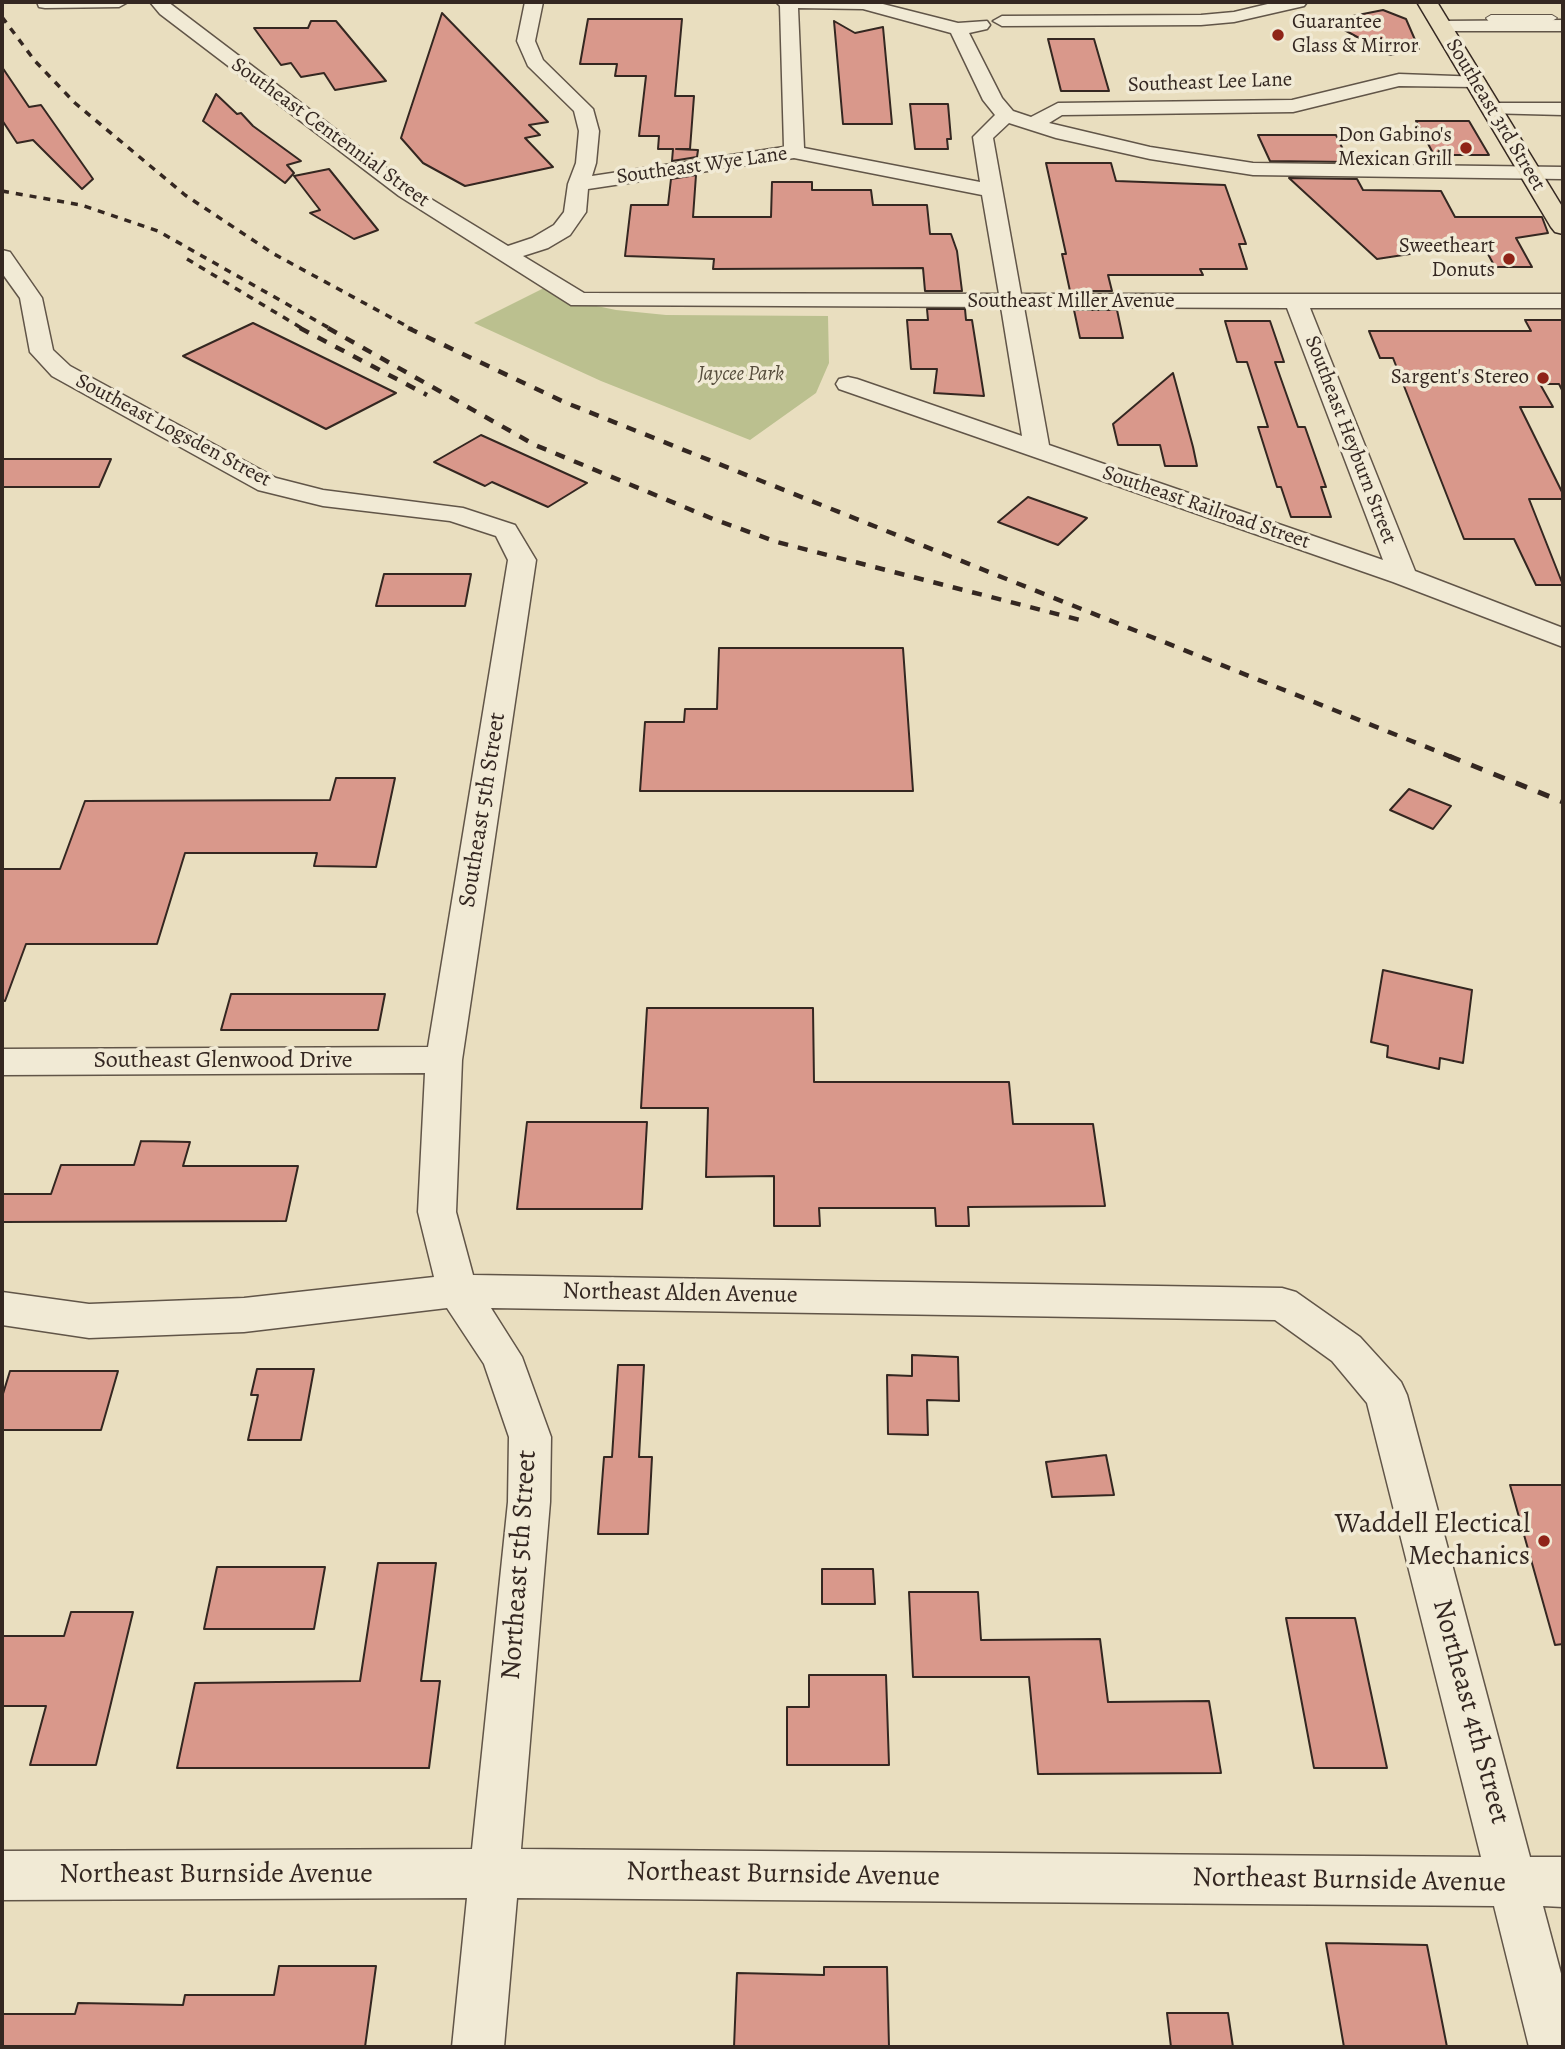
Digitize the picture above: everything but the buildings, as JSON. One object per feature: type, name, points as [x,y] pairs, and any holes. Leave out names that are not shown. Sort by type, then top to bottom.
[{"type":"main road","name":"Southeast 3rd Street","points":[[1427,2],[1563,227]]},
{"type":"street","points":[[45,3],[120,2]]},
{"type":"street","name":"Southeast Centennial Street","points":[[159,2],[406,192],[509,253],[579,300]]},
{"type":"street","points":[[509,253],[540,243],[562,230],[575,212],[578,184],[586,163],[589,131],[583,110],[535,62],[526,41],[534,2]]},
{"type":"street","points":[[794,152],[787,2],[863,4],[958,29],[1002,21],[1201,20],[1234,17],[1298,2]]},
{"type":"street","points":[[1002,21],[1029,2]]},
{"type":"street","points":[[1443,27],[1496,27],[1558,22]]},
{"type":"street","points":[[958,29],[993,100],[1006,115],[1032,125],[1150,153],[1253,169],[1563,173]]},
{"type":"street","name":"Southeast Lee Lane","points":[[1032,125],[1058,109],[1293,106],[1399,80],[1475,81]]},
{"type":"street","points":[[1492,109],[1563,109]]},
{"type":"street","points":[[1006,115],[983,137],[990,190],[1037,450]]},
{"type":"street","name":"Southeast Wye Lane","points":[[578,184],[794,152],[990,190]]},
{"type":"street","name":"Southeast Logsden Street","points":[[2,257],[31,298],[42,352],[61,371],[267,484],[323,498],[454,513],[506,531],[522,560]]},
{"type":"street","name":"Southeast Miller Avenue","points":[[579,300],[1297,303],[1563,301]]},
{"type":"street","name":"Southeast Heyburn Street","points":[[1297,303],[1403,576]]},
{"type":"street","name":"Southeast Railroad Street","points":[[848,384],[1403,576],[1563,638]]},
{"type":"street","name":"Southeast 5th Street","points":[[444,1060],[522,560]]},
{"type":"street","name":"Southeast Glenwood Drive","points":[[2,1062],[444,1060]]},
{"type":"street","name":"Northeast 5th Street","points":[[444,1060],[437,1212],[457,1291],[502,1357],[530,1437],[528,1502],[478,2047]]},
{"type":"street","name":"Northeast Alden Avenue","points":[[2,1308],[89,1321],[244,1315],[457,1291],[1282,1304],[1346,1349]]},
{"type":"street","name":"Northeast 4th Street","points":[[1346,1349],[1386,1395],[1555,2047]]},
{"type":"street","name":"Northeast Burnside Avenue","points":[[2,1876],[494,1872],[1563,1882]]},
{"type":"green space","name":"Jaycee Park","points":[[548,286],[592,305],[616,310],[666,315],[828,316],[829,363],[816,393],[750,440],[601,381],[474,323]]},
{"type":"railway","points":[[2,17],[35,61],[75,103],[185,195],[274,254],[412,329]]},
{"type":"railway","points":[[2,191],[81,205],[158,231],[331,329]]},
{"type":"railway","points":[[187,259],[303,329]]},
{"type":"railway","points":[[300,328],[427,395]]},
{"type":"railway","points":[[328,328],[535,445],[713,519],[777,542],[1084,621]]},
{"type":"railway","points":[[408,328],[564,402],[1449,756]]},
{"type":"railway","points":[[1449,756],[1454,758]]},
{"type":"railway","points":[[1449,756],[1563,802]]},
{"type":"place","name":"Guarantee Glass & Mirror","points":[[1278,35]]},
{"type":"place","name":"Don Gabino's Mexican Grill","points":[[1466,148]]},
{"type":"place","name":"Sweetheart Donuts","points":[[1509,259]]},
{"type":"place","name":"Sargent's Stereo","points":[[1543,378]]},
{"type":"place","name":"Waddell Electical Mechanics","points":[[1544,1541]]}]
